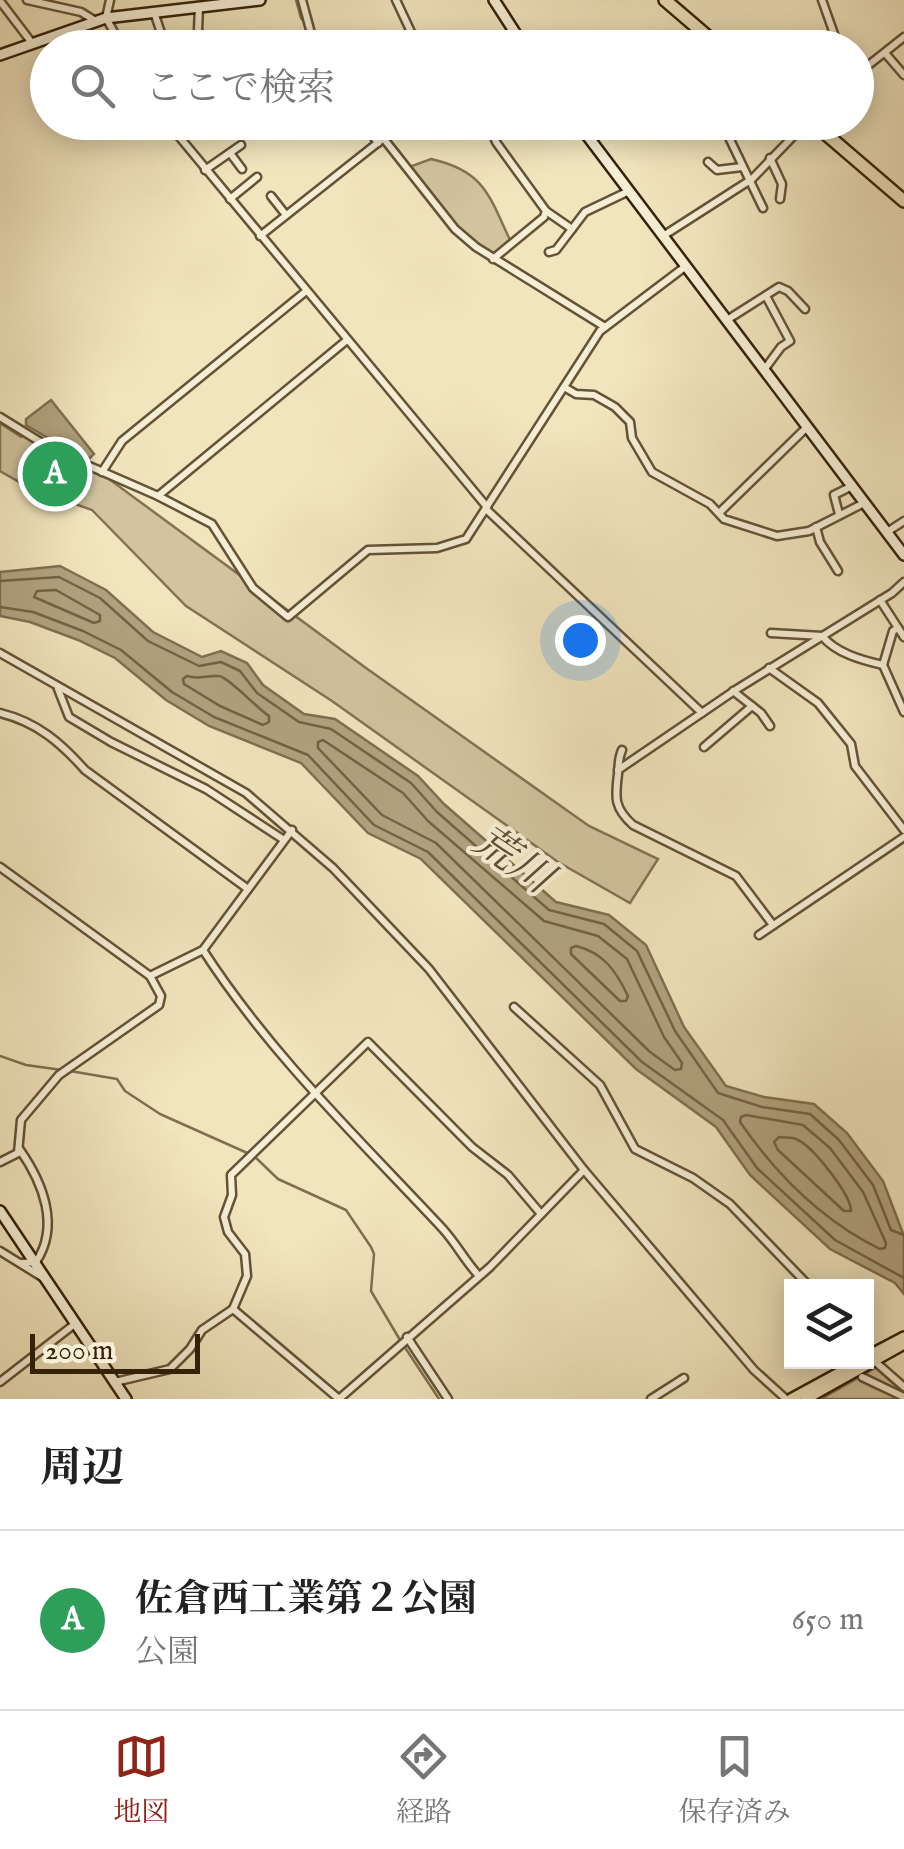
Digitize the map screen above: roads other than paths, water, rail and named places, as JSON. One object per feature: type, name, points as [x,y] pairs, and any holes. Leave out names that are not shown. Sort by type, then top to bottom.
[{"type":"highway","points":[[665,0],[701,30]]},
{"type":"highway","points":[[676,0],[711,30]]},
{"type":"highway","points":[[831,140],[904,200]]},
{"type":"highway","points":[[844,140],[904,191]]},
{"type":"main road","points":[[874,1355],[904,1340]]},
{"type":"main road","points":[[788,1399],[846,1369]]},
{"type":"main road","points":[[806,1399],[851,1369]]},
{"type":"street","points":[[27,0],[81,12],[94,20]]},
{"type":"street","points":[[110,0],[106,18],[112,30]]},
{"type":"street","points":[[68,30],[94,20],[154,12],[170,5],[199,7],[260,0]]},
{"type":"street","points":[[302,0],[310,30]]},
{"type":"street","points":[[396,0],[410,30]]},
{"type":"street","points":[[494,0],[513,30]]},
{"type":"street","points":[[822,0],[833,30]]},
{"type":"street","points":[[0,1],[30,40]]},
{"type":"street","points":[[198,30],[199,7]]},
{"type":"street","points":[[154,12],[160,30]]},
{"type":"street","points":[[874,61],[904,38]]},
{"type":"street","points":[[0,54],[30,45]]},
{"type":"street","points":[[885,53],[904,75]]},
{"type":"street","points":[[181,140],[486,508],[702,714]]},
{"type":"street","points":[[495,140],[546,211],[572,228]]},
{"type":"street","points":[[591,140],[904,555]]},
{"type":"street","points":[[730,140],[763,208]]},
{"type":"street","points":[[663,236],[749,180],[790,140]]},
{"type":"street","points":[[260,236],[381,141],[455,229],[493,259],[605,327]]},
{"type":"street","points":[[205,170],[241,145]]},
{"type":"street","points":[[230,153],[242,169]]},
{"type":"street","points":[[770,158],[783,188],[780,198]]},
{"type":"street","points":[[708,162],[721,171],[742,166]]},
{"type":"street","points":[[230,199],[258,177]]},
{"type":"street","points":[[548,252],[556,250],[585,212],[629,191]]},
{"type":"street","points":[[270,196],[286,215]]},
{"type":"street","points":[[493,259],[544,217],[546,211]]},
{"type":"street","points":[[0,417],[55,451],[212,524],[252,588],[288,616],[368,550],[454,545],[466,539],[605,327],[686,266]]},
{"type":"street","points":[[727,320],[783,287],[804,309]]},
{"type":"street","points":[[102,472],[122,441],[305,292]]},
{"type":"street","points":[[764,370],[790,341],[766,296]]},
{"type":"street","points":[[158,496],[348,340]]},
{"type":"street","points":[[564,386],[582,396],[594,395],[615,407],[630,422],[632,438],[652,472],[673,481],[681,490],[720,512],[724,519],[777,536],[816,528],[864,503]]},
{"type":"street","points":[[720,512],[807,427]]},
{"type":"street","points":[[839,514],[834,494],[852,486]]},
{"type":"street","points":[[887,532],[904,521]]},
{"type":"street","points":[[816,528],[838,572]]},
{"type":"street","points":[[618,770],[904,582]]},
{"type":"street","points":[[880,600],[904,638]]},
{"type":"street","points":[[898,628],[883,665],[904,712]]},
{"type":"street","points":[[771,632],[822,636],[831,646],[857,659],[883,665]]},
{"type":"street","points":[[2,656],[227,781],[264,805],[292,830],[429,968],[584,1170],[754,1370],[788,1399]]},
{"type":"street","points":[[760,935],[904,834],[855,766],[851,744],[818,703],[769,668]]},
{"type":"street","points":[[57,688],[69,717],[206,788],[284,840]]},
{"type":"street","points":[[734,691],[770,726]]},
{"type":"street","points":[[704,746],[752,706]]},
{"type":"street","points":[[0,713],[25,719],[67,748],[85,770],[248,889]]},
{"type":"street","points":[[622,750],[614,796],[619,812],[736,876],[773,926]]},
{"type":"street","points":[[150,976],[204,950],[292,830]]},
{"type":"street","points":[[0,867],[150,976],[162,1002],[59,1074],[21,1120],[19,1150],[37,1180],[48,1215],[48,1236],[36,1262]]},
{"type":"street","points":[[204,950],[254,1023],[313,1093],[444,1230],[479,1276]]},
{"type":"street","points":[[514,1008],[600,1085],[636,1148],[693,1178],[730,1204],[802,1279]]},
{"type":"street","points":[[115,1382],[170,1368],[190,1349],[202,1330],[234,1309],[248,1276],[245,1254],[228,1232],[224,1217],[232,1194],[231,1175],[370,1042],[456,1132],[508,1175],[542,1214]]},
{"type":"street","points":[[0,1162],[8,1161],[19,1150]]},
{"type":"street","points":[[234,1309],[339,1399],[479,1276],[584,1170]]},
{"type":"street","points":[[0,1211],[126,1399]]},
{"type":"street","points":[[0,1251],[47,1280]]},
{"type":"street","points":[[22,1263],[36,1262]]},
{"type":"street","points":[[0,1382],[76,1323]]},
{"type":"street","points":[[407,1337],[448,1399]]},
{"type":"street","points":[[874,1361],[904,1388]]},
{"type":"street","points":[[862,1377],[904,1396]]},
{"type":"street","points":[[650,1399],[684,1378]]},
{"type":"water","points":[[51,400],[94,454],[87,461],[26,425],[26,419]]},
{"type":"water","points":[[60,566],[106,590],[153,632],[202,657],[221,651],[247,663],[263,685],[304,714],[335,719],[418,776],[444,804],[556,902],[609,915],[646,945],[684,1027],[726,1086],[764,1097],[814,1104],[847,1133],[883,1181],[904,1236],[904,1294],[895,1283],[830,1249],[750,1175],[716,1127],[636,1069],[421,859],[368,833],[301,763],[209,726],[166,700],[115,658],[30,622],[0,616],[0,572]]},
{"type":"waterway","points":[[296,0],[307,25]]},
{"type":"waterway","points":[[0,1056],[26,1065],[62,1070]]},
{"type":"waterway","points":[[70,1071],[117,1079],[125,1091],[160,1114],[254,1156],[278,1179],[346,1210],[374,1254],[371,1291],[400,1340]]},
{"type":"waterway","points":[[404,1346],[439,1399]]},
{"type":"place","name":"佐倉西工業第２公園","points":[[55,474]]},
{"type":"water label","name":"荒川","points":[[514,858]]}]
